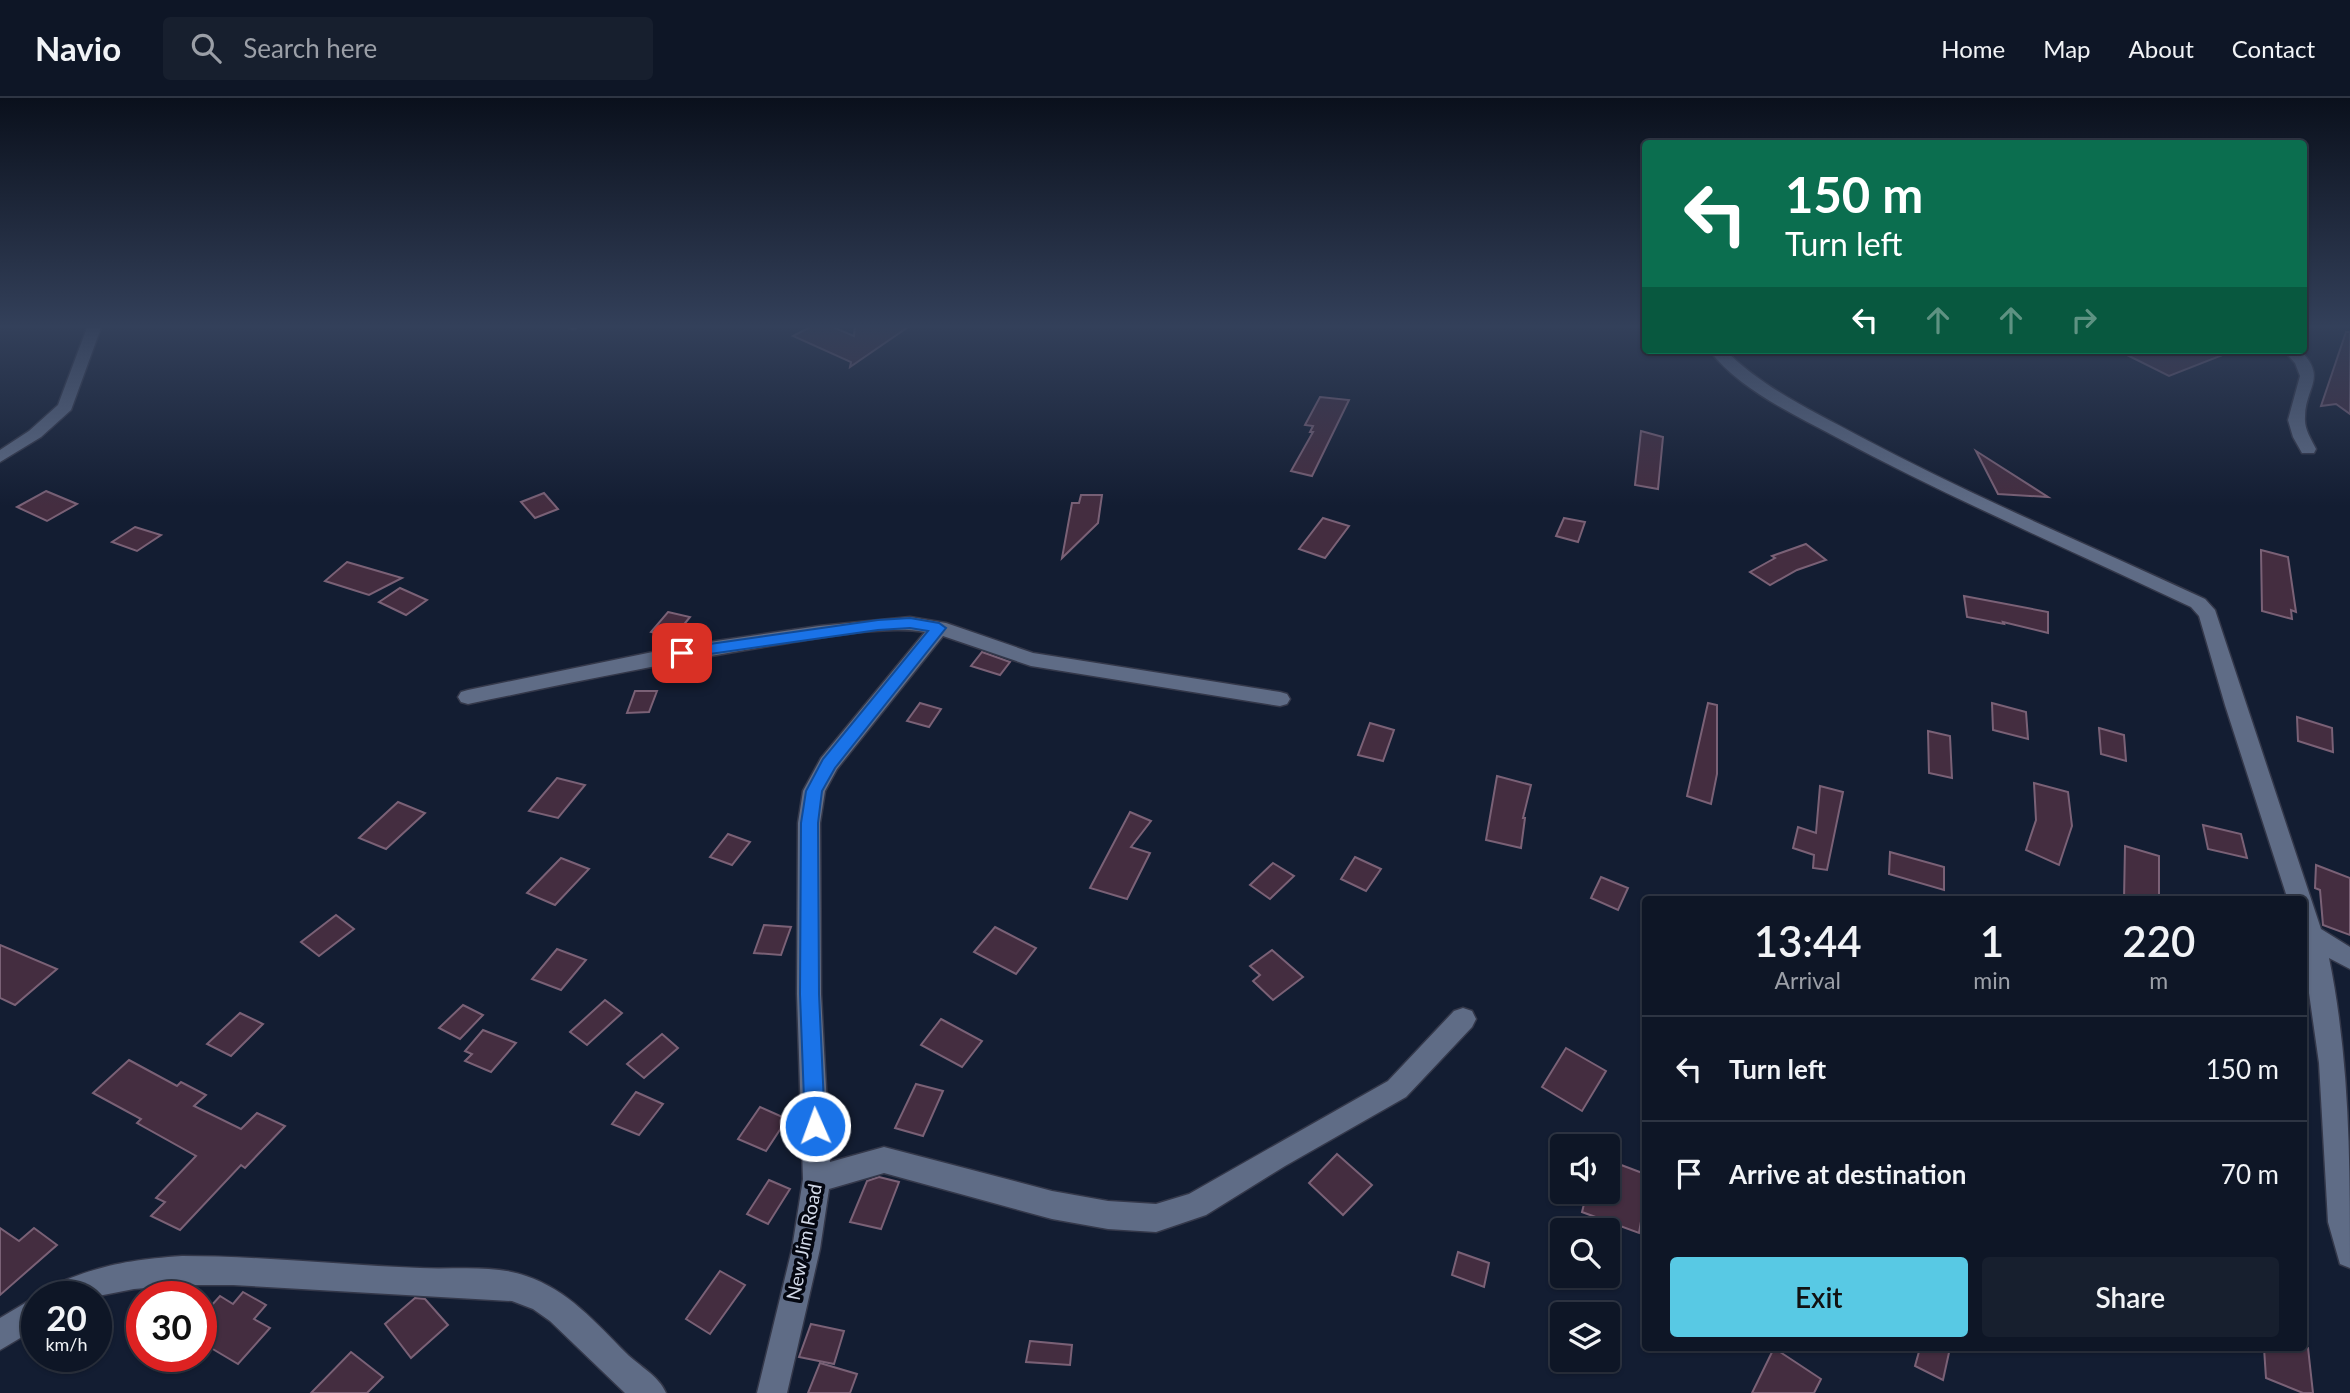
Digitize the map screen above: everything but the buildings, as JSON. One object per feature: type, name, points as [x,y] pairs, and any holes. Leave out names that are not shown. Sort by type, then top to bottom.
[{"type":"street","points":[[0,457],[35,435],[65,407],[73,385]]},
{"type":"street","points":[[1761,385],[1805,414],[1890,461],[2198,603],[2208,614],[2299,896]]},
{"type":"street","points":[[2305,385],[2295,415],[2296,429],[2308,449]]},
{"type":"street","points":[[468,697],[682,653],[819,632],[910,623],[939,628],[1031,659],[1280,699]]},
{"type":"street","name":"New Jim Road","points":[[772,1393],[806,1249],[817,1179],[809,994],[809,823],[814,791],[829,764],[939,628]]},
{"type":"street","points":[[2307,920],[2326,1005],[2342,1222],[2350,1254]]},
{"type":"street","points":[[2312,936],[2350,958]]},
{"type":"street","points":[[817,1179],[884,1160],[1052,1205],[1108,1215],[1156,1218],[1196,1205],[1396,1089],[1463,1019]]},
{"type":"street","points":[[97,1281],[126,1273],[228,1271],[422,1283],[481,1283],[524,1290],[559,1308],[651,1393]]},
{"type":"street","points":[[0,1335],[21,1321]]},
{"type":"route","points":[[682,653],[878,625],[910,623],[939,628],[829,764],[814,791],[809,823],[809,994],[815,1126]]}]
